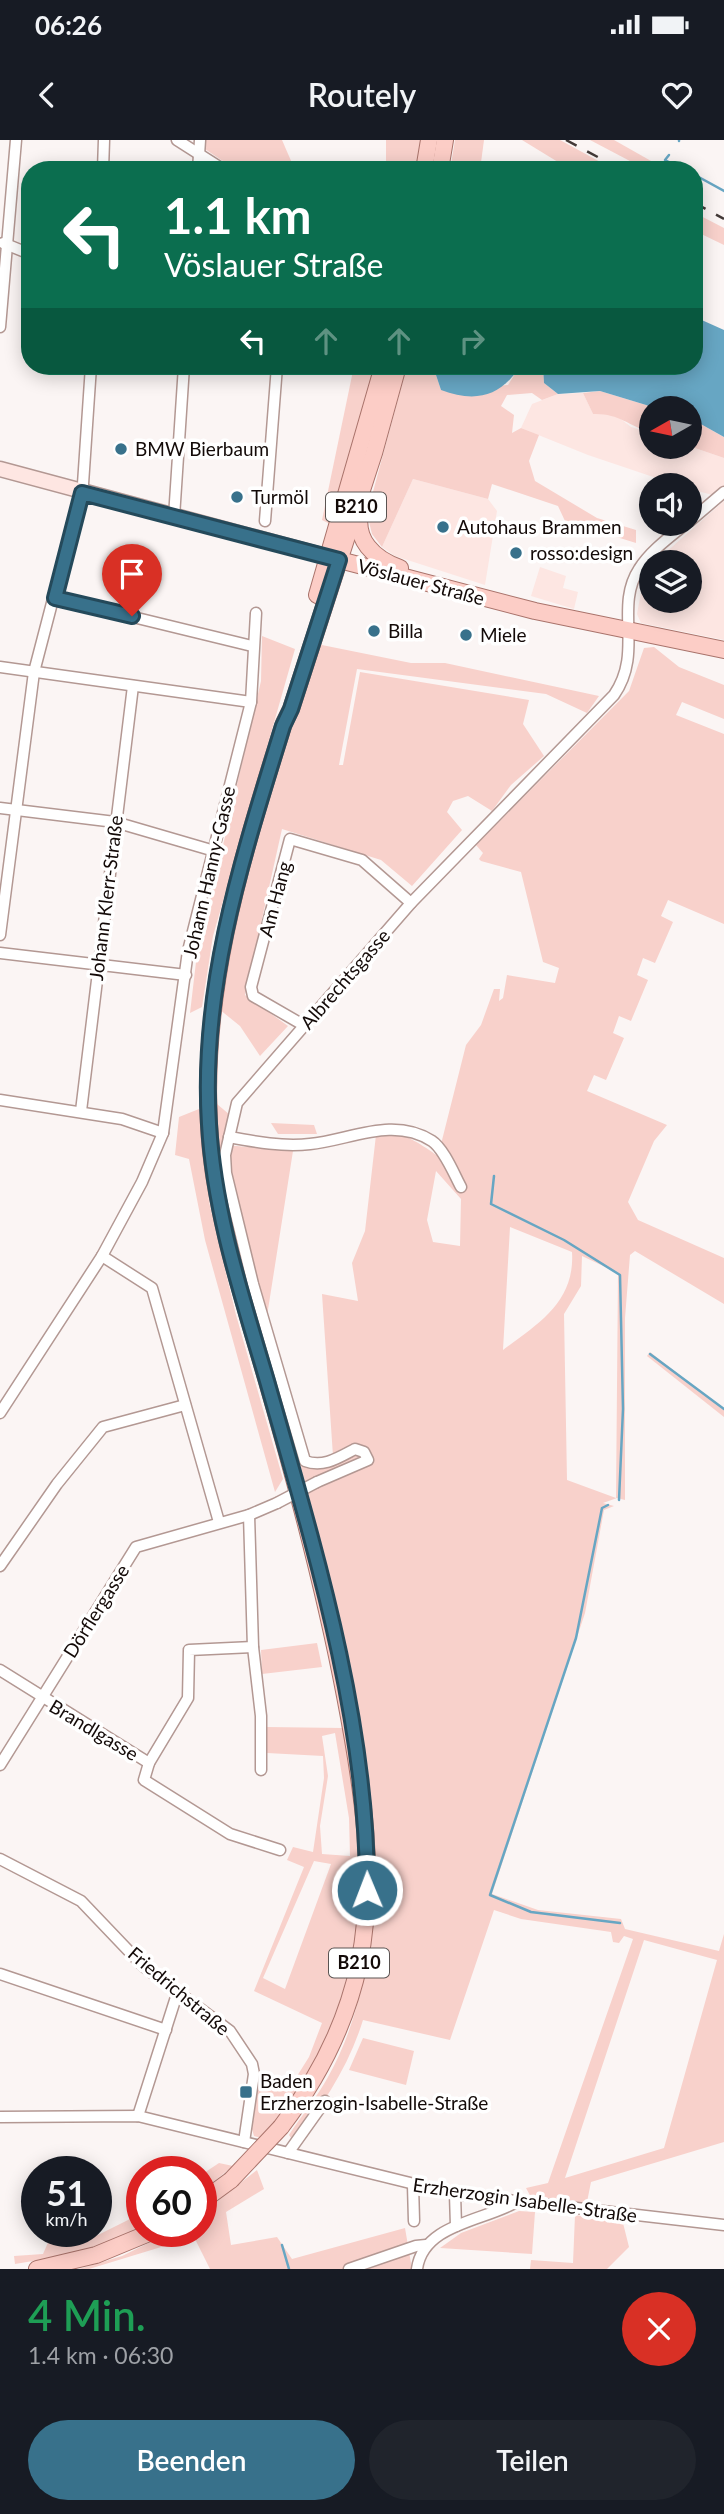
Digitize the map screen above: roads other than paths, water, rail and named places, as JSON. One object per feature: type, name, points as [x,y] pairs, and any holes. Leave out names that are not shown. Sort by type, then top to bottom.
[{"type":"main road","points":[[426,161],[429,140]]},
{"type":"main road","points":[[442,161],[446,140]]},
{"type":"main road","name":"B210","points":[[217,2191],[231,2180],[281,2127],[324,2063],[345,2012],[361,1951],[367,1878],[361,1791],[341,1672],[297,1489],[227,1241],[216,1186],[209,1125],[209,1035],[221,949],[243,858],[284,723],[291,709],[381,375]]},
{"type":"main road","name":"B210","points":[[396,375],[374,453],[359,529],[363,541],[379,559],[411,572],[426,583]]},
{"type":"main road","name":"B210","points":[[333,559],[374,453]]},
{"type":"main road","name":"Vöslauer Straße","points":[[333,559],[536,611],[724,650]]},
{"type":"main road","points":[[37,2269],[96,2255],[126,2243]]},
{"type":"street","points":[[0,327],[3,243],[16,140]]},
{"type":"street","points":[[103,161],[104,140]]},
{"type":"street","points":[[177,140],[211,161]]},
{"type":"street","points":[[199,161],[200,140]]},
{"type":"street","points":[[3,243],[21,250]]},
{"type":"street","points":[[0,935],[14,810],[34,672],[82,493],[90,375]]},
{"type":"street","points":[[174,517],[183,375]]},
{"type":"street","points":[[265,521],[276,375]]},
{"type":"street","name":"Vöslauer Straße","points":[[0,469],[333,559]]},
{"type":"street","name":"Albrechtsgasse","points":[[702,510],[724,492]]},
{"type":"street","name":"Albrechtsgasse","points":[[317,1482],[368,1460],[364,1452],[355,1449],[333,1461],[314,1465],[305,1461],[226,1173],[225,1155],[237,1103],[411,903],[614,695],[623,682],[629,661],[628,612],[633,581],[639,568],[673,536]]},
{"type":"street","points":[[55,598],[252,646]]},
{"type":"street","name":"Johann Hanny-Gasse","points":[[163,1133],[188,951],[211,850],[251,702],[252,646],[256,613]]},
{"type":"street","points":[[0,667],[251,702]]},
{"type":"street","name":"Johann Klerr-Straße","points":[[81,1111],[97,964],[134,686]]},
{"type":"street","points":[[0,808],[116,822],[211,850]]},
{"type":"street","name":"Am Hang","points":[[305,1026],[253,996],[251,988],[290,839],[362,860],[411,903]]},
{"type":"street","points":[[0,953],[186,975]]},
{"type":"street","points":[[0,1100],[122,1119],[163,1133],[102,1256],[0,1413]]},
{"type":"street","points":[[229,1137],[276,1145],[311,1144],[371,1131],[410,1133],[434,1142],[461,1186]]},
{"type":"street","points":[[102,1256],[152,1288],[219,1522]]},
{"type":"street","points":[[0,1566],[57,1484],[103,1427],[185,1405]]},
{"type":"street","name":"Dörflergasse","points":[[0,1765],[136,1547],[249,1515],[317,1482]]},
{"type":"street","points":[[249,1515],[253,1647],[261,1716],[261,1770]]},
{"type":"street","points":[[149,1763],[188,1698],[189,1650],[253,1647]]},
{"type":"street","name":"Brandlgasse","points":[[0,1670],[149,1763],[144,1780],[230,1833],[280,1850]]},
{"type":"street","name":"Friedrichstraße","points":[[0,1859],[81,1902],[143,1966],[230,2031],[252,2064],[254,2074],[244,2142]]},
{"type":"street","points":[[0,1974],[166,2030]]},
{"type":"street","points":[[138,2116],[177,1994]]},
{"type":"street","points":[[288,2152],[325,2101]]},
{"type":"street","name":"Erzherzogin Isabelle-Straße","points":[[0,2117],[138,2116],[455,2194],[724,2225]]},
{"type":"street","points":[[413,2185],[414,2221]]},
{"type":"street","points":[[455,2194],[456,2227]]},
{"type":"street","points":[[349,2269],[426,2245],[456,2227],[518,2201]]},
{"type":"street","points":[[417,2269],[426,2245]]},
{"type":"water","points":[[703,321],[724,330],[724,437],[702,425],[702,396],[639,396],[639,403],[600,391],[558,394],[544,383],[544,375],[703,375]]},
{"type":"water","points":[[436,375],[514,375],[496,391],[486,394],[465,396],[441,390]]},
{"type":"waterway","points":[[667,161],[665,160],[669,155]]},
{"type":"waterway","points":[[703,179],[724,191]]},
{"type":"waterway","points":[[494,1176],[491,1204],[564,1240],[620,1275],[623,1409],[619,1500]]},
{"type":"waterway","points":[[650,1354],[724,1409]]},
{"type":"waterway","points":[[608,1505],[602,1508],[576,1638],[490,1895],[531,1912],[620,1923]]},
{"type":"waterway","points":[[282,2245],[289,2269]]},
{"type":"railway","points":[[566,140],[605,161]]},
{"type":"railway","points":[[703,207],[724,219]]},
{"type":"place","name":"BMW Bierbaum","points":[[121,449]]},
{"type":"place","name":"Turmöl","points":[[237,497]]},
{"type":"place","name":"Autohaus Brammen","points":[[443,527]]},
{"type":"place","name":"rosso:design","points":[[516,553]]},
{"type":"place","name":"Billa","points":[[374,631]]},
{"type":"place","name":"Miele","points":[[466,635]]},
{"type":"place","name":"Baden Erzherzogin-Isabelle-Straße","points":[[246,2092]]}]
